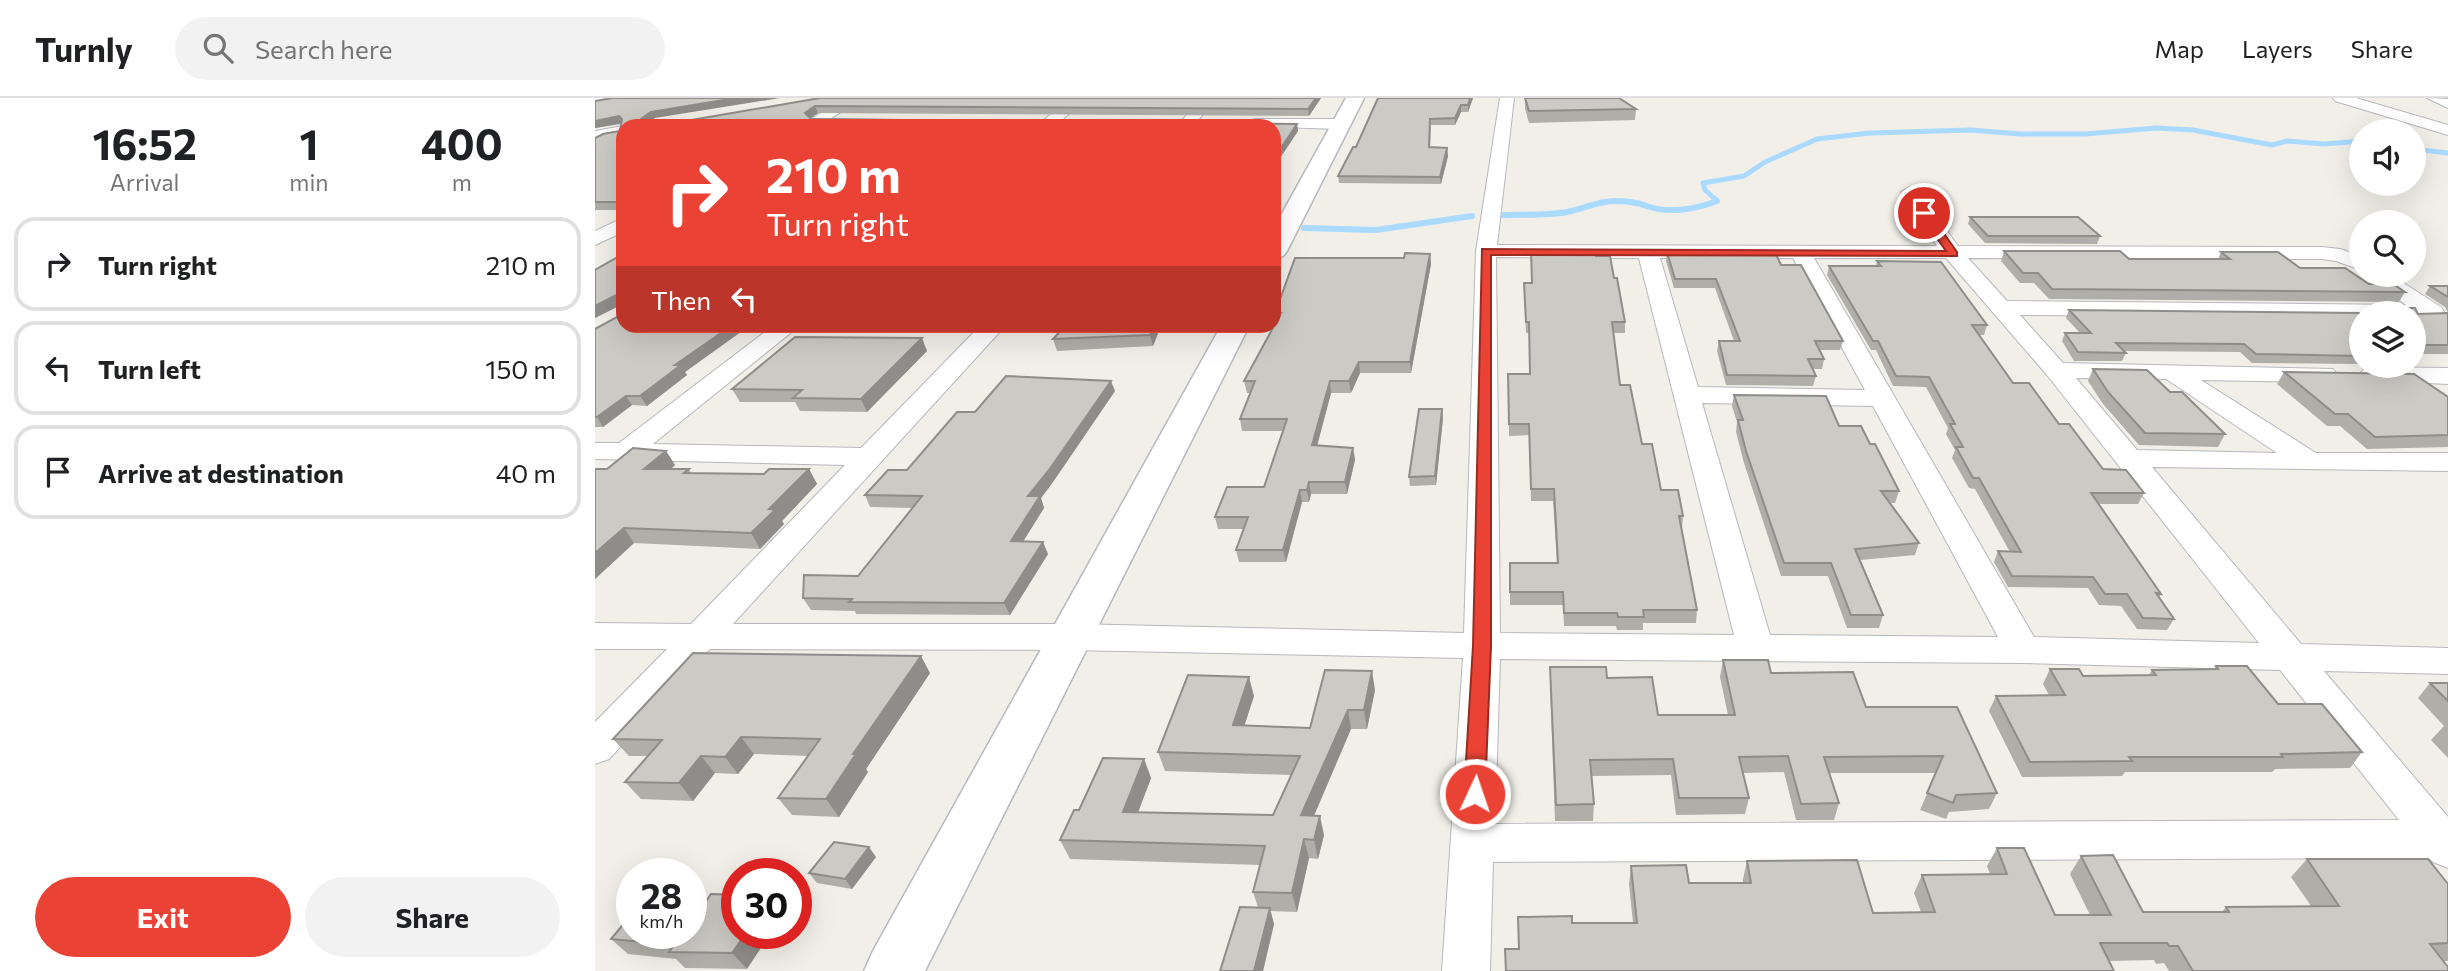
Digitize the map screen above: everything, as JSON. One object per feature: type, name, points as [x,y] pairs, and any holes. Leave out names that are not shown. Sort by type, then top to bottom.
[{"type":"street","points":[[595,102],[610,98]]},
{"type":"street","points":[[821,119],[856,98]]},
{"type":"street","points":[[1049,119],[1078,98]]},
{"type":"street","points":[[1187,119],[1210,98]]},
{"type":"street","points":[[1281,234],[1355,98]]},
{"type":"street","points":[[1466,971],[1482,646],[1486,251],[1507,98]]},
{"type":"street","points":[[2340,98],[2448,130]]},
{"type":"street","points":[[2434,98],[2448,103]]},
{"type":"street","points":[[1281,124],[1341,124]]},
{"type":"street","points":[[595,136],[616,132]]},
{"type":"street","points":[[1910,192],[1953,254],[2056,370],[2444,844]]},
{"type":"street","points":[[596,238],[616,228]]},
{"type":"street","points":[[596,238],[616,237]]},
{"type":"street","points":[[1486,251],[2322,253],[2349,259]]},
{"type":"street","points":[[1648,253],[1755,646]]},
{"type":"street","points":[[1801,253],[2023,650]]},
{"type":"street","points":[[2395,287],[2440,317]]},
{"type":"street","points":[[2003,308],[2440,317]]},
{"type":"street","points":[[625,452],[778,333]]},
{"type":"street","points":[[595,748],[986,333]]},
{"type":"street","points":[[894,971],[1230,333]]},
{"type":"street","points":[[2056,370],[2448,376]]},
{"type":"street","points":[[2172,372],[2310,462]]},
{"type":"street","points":[[1687,396],[1882,398]]},
{"type":"street","points":[[595,451],[868,457]]},
{"type":"street","points":[[2128,458],[2448,462]]},
{"type":"street","points":[[595,636],[1070,637],[1482,646],[1755,646],[2448,661]]},
{"type":"street","points":[[1472,843],[2444,844]]},
{"type":"building","points":[[612,98],[736,98],[651,112],[641,119],[622,119],[619,116],[595,121],[595,101]]},
{"type":"building","points":[[820,98],[1316,98],[1308,109],[815,106],[805,113],[811,119],[698,119]]},
{"type":"building","points":[[1378,98],[1470,98],[1468,105],[1461,105],[1455,118],[1430,119],[1429,147],[1447,148],[1440,177],[1338,176],[1353,147],[1356,147]]},
{"type":"building","points":[[1525,98],[1619,98],[1636,109],[1529,111]]},
{"type":"building","points":[[1281,124],[1297,124],[1281,148]]},
{"type":"building","points":[[616,132],[616,202],[595,202],[595,138]]},
{"type":"building","points":[[1970,217],[2078,217],[2100,236],[1988,236]]},
{"type":"building","points":[[1531,250],[1595,250],[1596,256],[1610,256],[1625,322],[1612,322],[1620,385],[1630,385],[1642,444],[1652,444],[1661,490],[1678,490],[1683,516],[1679,516],[1697,610],[1643,610],[1644,617],[1618,617],[1617,613],[1564,613],[1563,592],[1510,592],[1510,563],[1558,563],[1554,489],[1531,489],[1529,424],[1509,424],[1508,374],[1530,374],[1529,322],[1526,322],[1524,283],[1532,283]]},
{"type":"building","points":[[2004,251],[2120,251],[2129,259],[2230,259],[2221,252],[2278,252],[2300,268],[2345,268],[2349,271],[2349,287],[2398,287],[2405,292],[2052,289],[2038,273],[2023,273]]},
{"type":"building","points":[[1667,252],[1775,252],[1781,265],[1801,265],[1843,341],[1815,341],[1824,359],[1808,359],[1816,376],[1727,375],[1719,341],[1740,341],[1716,279],[1675,279]]},
{"type":"building","points":[[1405,253],[1430,254],[1410,362],[1359,362],[1349,381],[1330,381],[1312,445],[1353,448],[1345,482],[1309,482],[1307,490],[1300,490],[1283,550],[1236,550],[1248,517],[1215,517],[1227,487],[1264,487],[1287,419],[1240,419],[1255,381],[1244,381],[1270,333],[1281,333],[1281,296],[1295,258],[1404,258]]},
{"type":"building","points":[[616,258],[616,295],[595,306],[595,270]]},
{"type":"building","points":[[1877,261],[1941,262],[1987,325],[1972,325],[2013,383],[2029,383],[2059,424],[2069,424],[2103,469],[2126,470],[2144,493],[2091,493],[2161,594],[2156,593],[2174,619],[2143,618],[2127,594],[2105,594],[2093,577],[2012,576],[1998,551],[2021,552],[1979,478],[1973,478],[1956,447],[1963,447],[1950,424],[1955,424],[1929,377],[1896,376],[1878,341],[1873,341],[1829,266],[1881,266]]},
{"type":"building","points":[[2430,286],[2448,286],[2448,297]]},
{"type":"building","points":[[2069,310],[2349,313],[2349,356],[2256,354],[2244,344],[2116,343],[2126,353],[2078,352],[2065,333],[2091,333]]},
{"type":"building","points":[[2448,313],[2448,345],[2426,345],[2426,314]]},
{"type":"building","points":[[616,318],[616,333],[721,333],[675,365],[681,365],[640,396],[626,396],[595,417],[595,329]]},
{"type":"building","points":[[1059,333],[1151,333],[1150,335],[1053,339]]},
{"type":"building","points":[[795,337],[922,338],[861,399],[793,398],[802,390],[732,389]]},
{"type":"building","points":[[2093,369],[2147,370],[2170,392],[2182,392],[2225,434],[2145,433],[2108,392]]},
{"type":"building","points":[[2284,372],[2349,373],[2349,378],[2420,378],[2448,397],[2448,435],[2375,437],[2348,414],[2335,414]]},
{"type":"building","points":[[1006,376],[1111,381],[1028,496],[1040,496],[1011,541],[1043,542],[1004,603],[849,602],[852,599],[803,598],[804,575],[858,576],[922,496],[865,495],[888,470],[907,470],[957,412],[975,412]]},
{"type":"building","points":[[1734,395],[1826,396],[1839,426],[1861,426],[1870,444],[1875,444],[1899,491],[1881,491],[1919,543],[1855,549],[1883,615],[1851,615],[1831,563],[1784,563],[1746,451],[1738,420],[1743,420]]},
{"type":"building","points":[[1419,409],[1442,409],[1435,476],[1409,477]]},
{"type":"building","points":[[633,448],[666,451],[644,469],[689,469],[684,473],[764,474],[769,469],[809,469],[769,509],[775,510],[751,533],[624,528],[595,553],[595,469],[607,469]]},
{"type":"building","points":[[693,653],[921,656],[853,754],[856,754],[826,799],[778,798],[820,739],[741,737],[725,757],[701,756],[679,783],[625,782],[662,740],[613,739]]},
{"type":"building","points":[[1723,660],[1768,660],[1771,673],[1853,672],[1866,707],[1957,707],[1997,793],[1956,795],[1953,803],[1927,793],[1943,756],[1824,757],[1839,803],[1801,804],[1788,756],[1739,757],[1749,798],[1679,798],[1673,759],[1590,760],[1594,804],[1556,805],[1550,667],[1606,667],[1607,678],[1652,677],[1658,715],[1735,715]]},
{"type":"building","points":[[2216,666],[2247,666],[2278,704],[2322,704],[2362,752],[2281,754],[2283,757],[2129,757],[2132,761],[2030,762],[1996,696],[2065,695],[2050,669],[2079,669],[2083,676],[2156,675],[2152,670],[2218,669]]},
{"type":"building","points":[[1325,670],[1372,671],[1364,710],[1348,710],[1301,815],[1320,816],[1314,840],[1304,839],[1292,893],[1253,892],[1265,846],[1060,840],[1074,810],[1079,810],[1103,758],[1144,759],[1123,812],[1273,815],[1300,756],[1158,752],[1188,675],[1249,677],[1233,725],[1310,728]]},
{"type":"building","points":[[2430,683],[2448,683],[2448,701]]},
{"type":"building","points":[[834,842],[869,847],[845,879],[812,874],[812,869]]},
{"type":"building","points":[[1997,848],[2024,848],[2055,915],[2111,915],[2081,856],[2113,855],[2143,912],[2229,912],[2226,907],[2339,906],[2307,859],[2428,859],[2448,884],[2448,943],[2430,944],[2448,967],[2448,971],[2193,971],[2178,946],[2169,946],[2167,943],[2100,943],[2114,971],[1506,971],[1505,949],[1519,949],[1518,917],[1572,916],[1572,923],[1637,923],[1631,866],[1686,865],[1689,883],[1751,883],[1747,861],[1857,860],[1873,913],[1935,912],[1922,875],[2007,874]]},
{"type":"building","points":[[711,894],[721,894],[721,949],[735,949],[732,953],[669,952],[671,949],[707,949],[707,900]]},
{"type":"building","points":[[1240,907],[1270,908],[1254,971],[1220,971]]},
{"type":"waterway","points":[[1717,201],[1705,190],[1703,183],[1744,176],[1765,162],[1817,139],[1870,133],[1971,130],[2020,134],[2085,134],[2156,128],[2193,130],[2272,145],[2287,141],[2324,144],[2349,142]]},
{"type":"waterway","points":[[2426,150],[2448,153]]},
{"type":"waterway","points":[[1501,215],[1559,213],[1615,201],[1664,210],[1682,210],[1717,201]]},
{"type":"waterway","points":[[1304,228],[1376,230],[1472,216]]},
{"type":"route","points":[[1475,794],[1482,646],[1486,251],[1953,254],[1924,213]]}]
